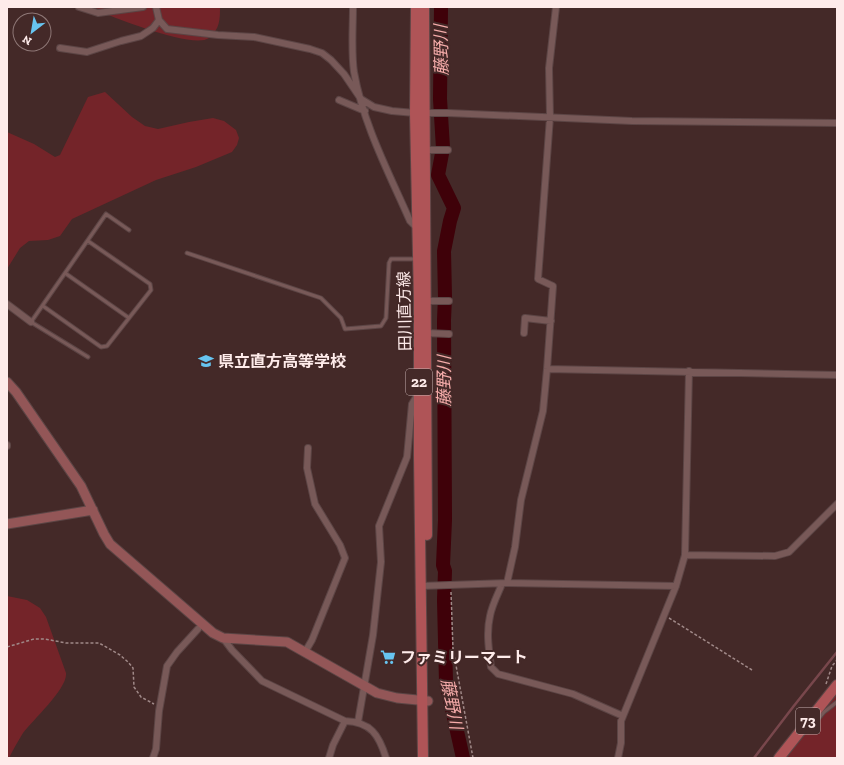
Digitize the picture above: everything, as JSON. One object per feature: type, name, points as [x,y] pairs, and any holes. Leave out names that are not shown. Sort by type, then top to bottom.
[{"type":"main road","name":"田川直方線","points":[[416,7],[426,150],[422,258],[425,586],[425,701],[423,758]]},
{"type":"main road","name":"田川直方線","points":[[423,392],[427,333],[427,301],[417,228],[423,113],[424,7]]},
{"type":"main road","name":"73","points":[[779,758],[837,684]]},
{"type":"main road","name":"田川直方線","points":[[425,701],[429,758]]},
{"type":"street","points":[[79,7],[98,13],[143,7]]},
{"type":"street","points":[[156,7],[159,20],[167,29],[254,38],[310,49],[322,53],[344,74],[361,99],[374,107],[392,111],[632,121],[837,123]]},
{"type":"street","points":[[352,7],[354,71],[361,99],[372,134],[410,222],[417,228]]},
{"type":"street","points":[[556,7],[549,68],[550,117],[538,279],[553,286],[543,410],[521,500],[514,546],[504,583],[490,615],[488,626],[488,646],[491,667],[498,674],[573,694],[623,716]]},
{"type":"street","points":[[60,48],[87,52],[142,36],[153,28],[159,20]]},
{"type":"street","points":[[340,100],[365,111]]},
{"type":"street","points":[[426,150],[448,150]]},
{"type":"street","points":[[427,301],[449,301]]},
{"type":"street","points":[[7,304],[31,322]]},
{"type":"street","points":[[524,333],[525,318],[551,321]]},
{"type":"street","points":[[427,333],[449,334]]},
{"type":"street","points":[[547,369],[688,371],[837,376]]},
{"type":"street","points":[[618,758],[621,743],[623,716],[676,586],[685,555],[688,371]]},
{"type":"street","points":[[7,382],[16,392],[82,486],[110,544],[201,624],[223,638],[286,642],[377,692],[397,698],[425,701]]},
{"type":"street","points":[[358,722],[373,635],[381,562],[379,526],[407,457],[412,404],[423,392]]},
{"type":"street","points":[[305,652],[312,640],[345,558],[340,545],[315,504],[307,468],[308,448]]},
{"type":"street","points":[[685,555],[775,556],[789,552],[837,504]]},
{"type":"street","points":[[7,524],[93,510]]},
{"type":"street","points":[[425,586],[504,583],[676,586]]},
{"type":"street","points":[[153,758],[156,749],[160,707],[167,666],[177,652],[198,629]]},
{"type":"street","points":[[223,638],[232,650],[262,681],[345,721],[358,722],[376,734],[382,745],[386,758]]},
{"type":"street","points":[[329,758],[333,745],[345,721]]},
{"type":"lane","points":[[88,357],[31,322],[106,214],[129,230]]},
{"type":"lane","points":[[42,306],[100,347],[107,346],[151,290],[150,284],[88,240]]},
{"type":"lane","points":[[187,253],[321,298],[341,318],[345,328],[381,326],[386,318],[389,263],[391,259],[422,258]]},
{"type":"lane","points":[[65,273],[129,318]]},
{"type":"lane","points":[[802,729],[810,729],[824,712],[837,702]]},
{"type":"path","points":[[451,585],[453,649],[473,758]]},
{"type":"path","points":[[664,615],[752,670]]},
{"type":"path","points":[[7,647],[34,639],[45,639],[66,643],[100,643],[120,655],[128,662],[133,668],[134,688],[141,697],[160,707]]},
{"type":"path","points":[[825,686],[832,666],[837,660]]},
{"type":"shaded area","points":[[95,7],[220,7],[220,16],[219,24],[213,35],[209,38],[201,40],[189,40],[140,27],[103,13]]},
{"type":"shaded area","points":[[105,92],[132,117],[145,126],[158,129],[213,118],[224,121],[236,130],[239,138],[237,145],[232,152],[196,167],[156,180],[72,219],[60,236],[48,240],[29,241],[20,248],[7,269],[7,132],[34,144],[55,157],[60,155],[88,97]]},
{"type":"shaded area","points":[[7,596],[27,600],[40,608],[46,617],[66,673],[62,687],[23,733],[9,758],[7,758]]},
{"type":"shaded area","points":[[837,692],[837,758],[785,758]]},
{"type":"waterway","name":"藤野川","points":[[441,7],[440,99],[443,148],[438,175],[454,208],[444,251],[445,520],[443,565],[445,571],[444,600],[446,682],[463,758]]},
{"type":"waterway","points":[[754,758],[837,652]]},
{"type":"place","name":"県立直方高等学校","points":[[206,361]]},
{"type":"place","name":"ファミリーマート","points":[[388,657]]}]
